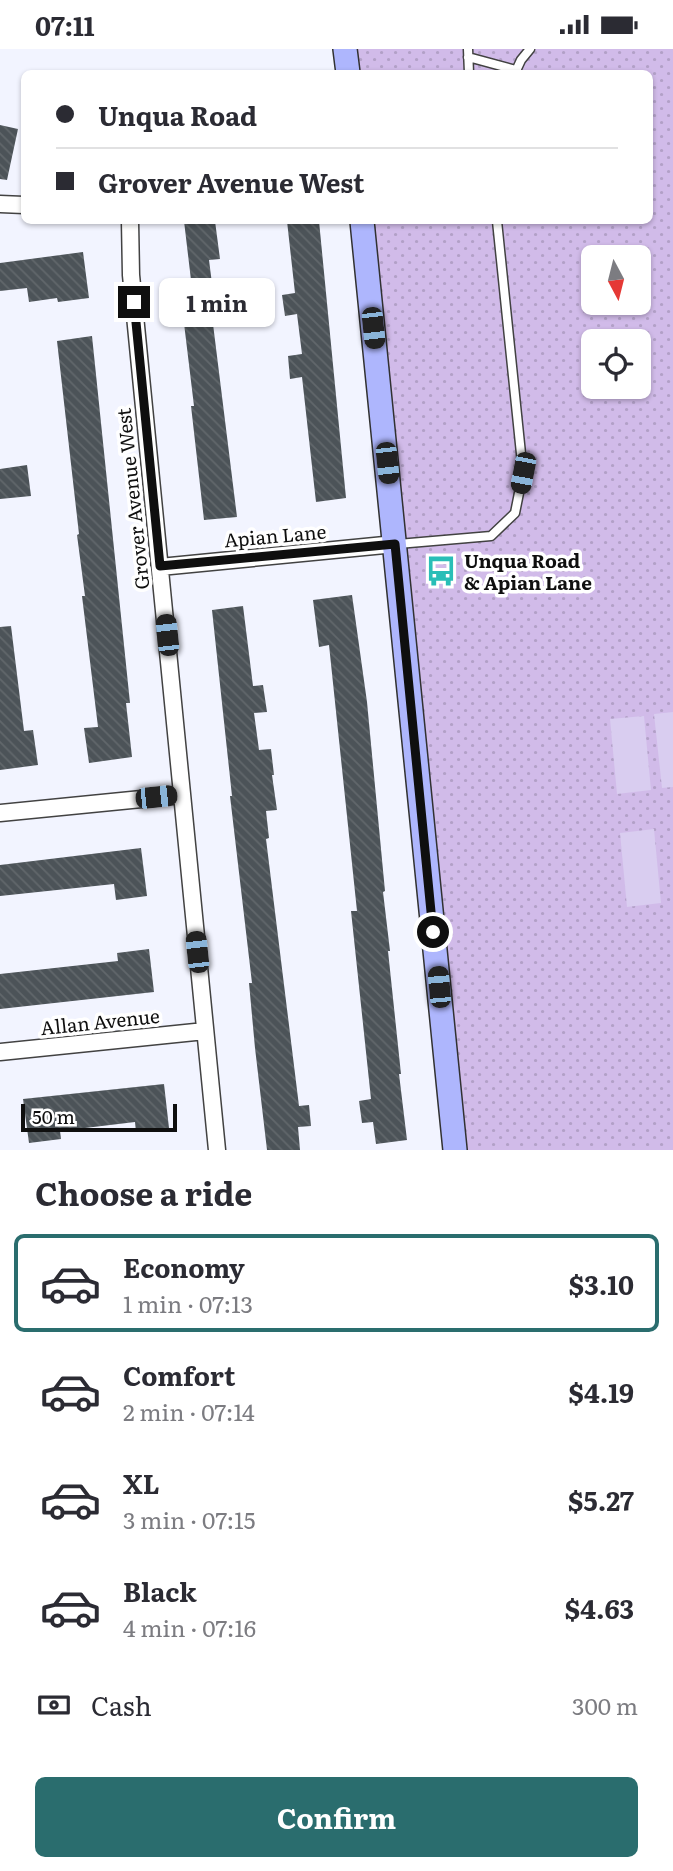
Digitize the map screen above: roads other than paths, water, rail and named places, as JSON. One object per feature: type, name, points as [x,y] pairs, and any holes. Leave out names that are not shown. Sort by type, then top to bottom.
[{"type":"street","points":[[345,49],[348,70]]},
{"type":"street","points":[[0,204],[21,205]]},
{"type":"street","name":"Grover Avenue West","points":[[130,224],[131,275],[217,1150]]},
{"type":"street","points":[[362,224],[455,1150]]},
{"type":"street","name":"Apian Lane","points":[[160,566],[395,544]]},
{"type":"street","points":[[0,813],[182,795]]},
{"type":"street","name":"Allan Avenue","points":[[0,1052],[205,1031]]},
{"type":"lane","points":[[517,70],[530,49]]},
{"type":"lane","points":[[468,53],[511,70]]},
{"type":"lane","points":[[395,544],[491,536],[515,513],[523,473],[497,224]]},
{"type":"place","name":"Unqua Road & Apian Lane","points":[[441,571]]}]
